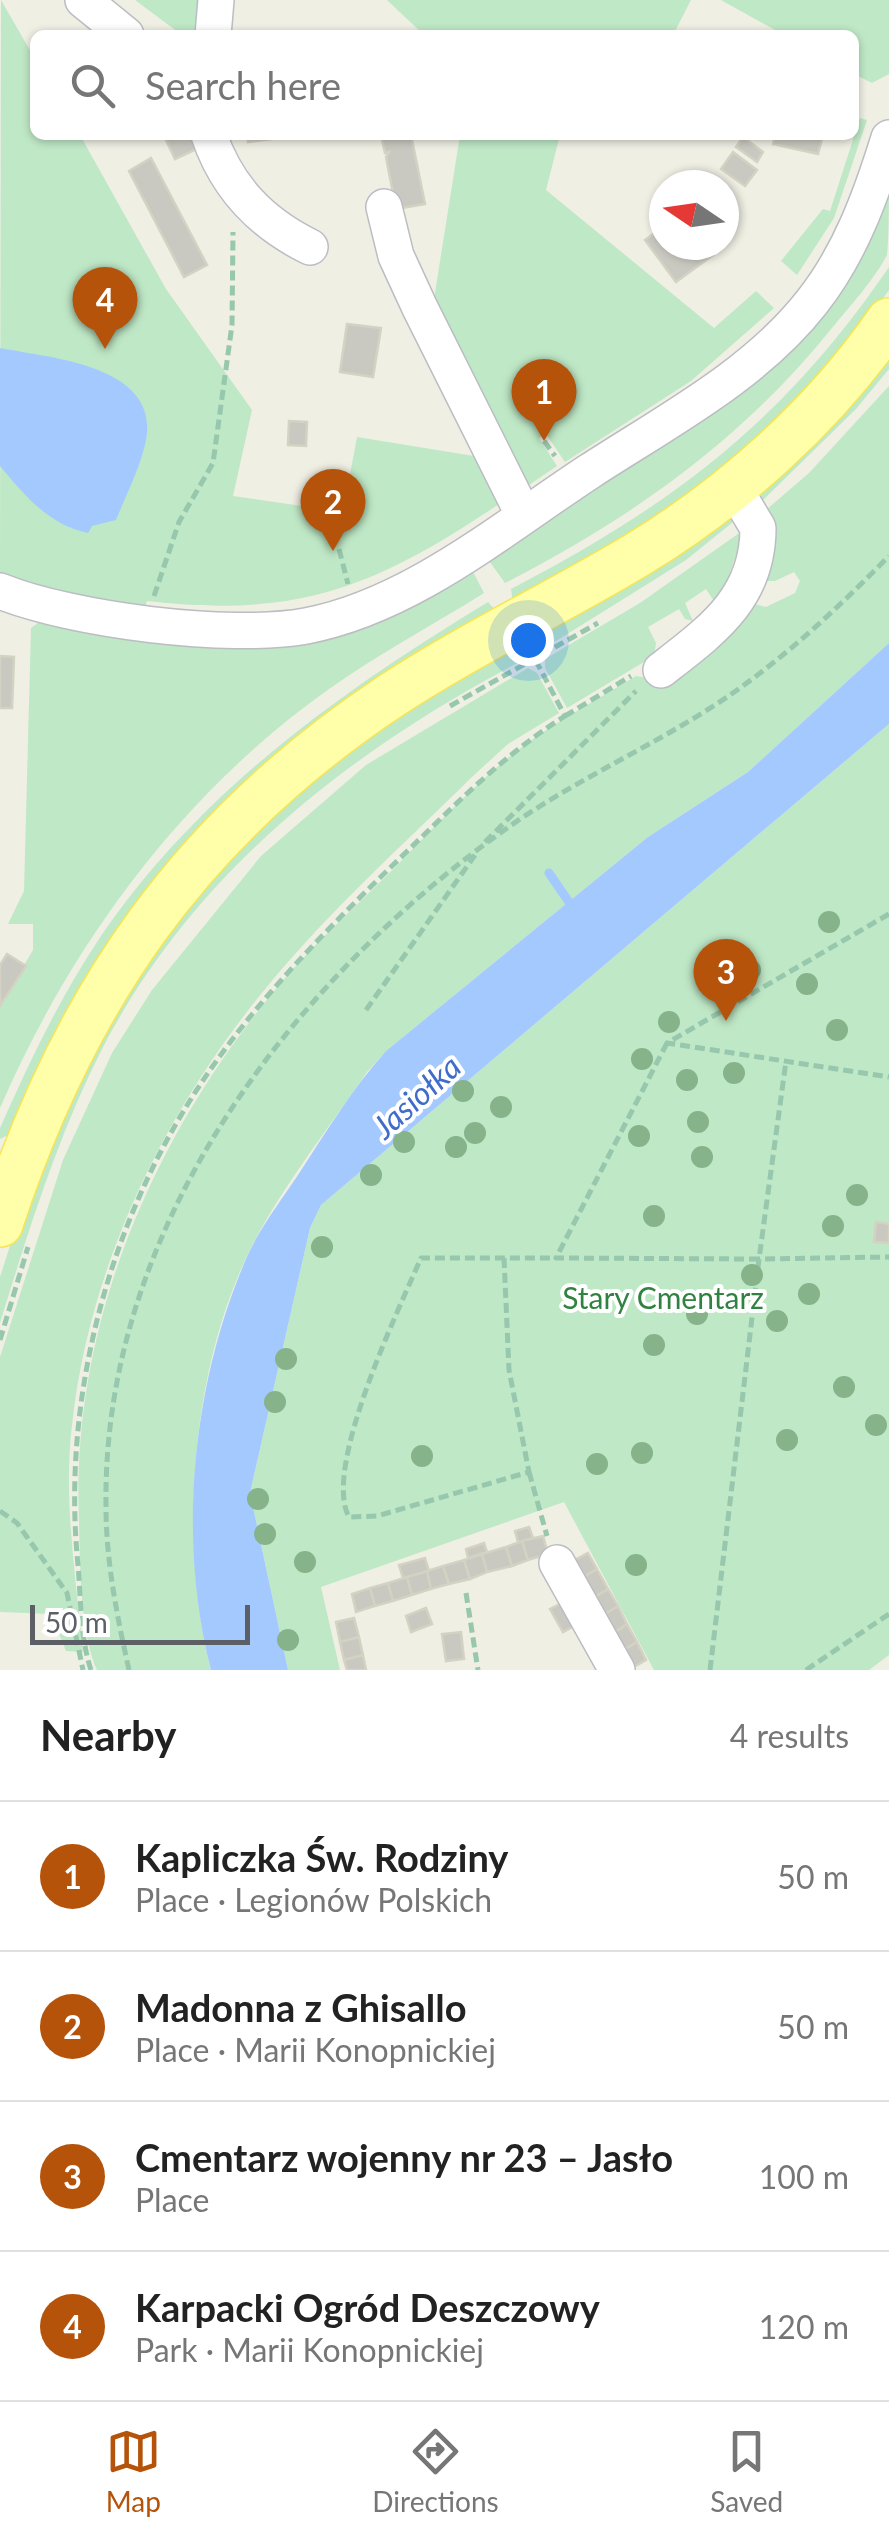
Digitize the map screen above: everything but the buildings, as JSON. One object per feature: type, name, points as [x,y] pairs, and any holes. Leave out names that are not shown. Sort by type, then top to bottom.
[{"type":"main road","points":[[17,1227],[23,1153],[72,1043],[132,942],[208,847],[289,771],[394,694],[638,554],[732,486],[810,418],[889,321]]},
{"type":"street","points":[[84,0],[120,30]]},
{"type":"street","points":[[213,30],[216,0]]},
{"type":"street","points":[[0,592],[49,609],[146,623],[269,630],[336,619],[428,576],[701,399],[772,345],[811,304],[862,216],[889,138]]},
{"type":"street","points":[[211,140],[230,180],[267,223],[310,247]]},
{"type":"street","points":[[384,207],[396,256],[524,516]]},
{"type":"street","points":[[662,670],[720,625],[746,581],[758,528],[732,486]]},
{"type":"street","points":[[556,1563],[617,1670]]},
{"type":"path","points":[[146,623],[170,542],[214,463],[232,325],[230,180]]},
{"type":"path","points":[[339,550],[345,570]]},
{"type":"path","points":[[128,1670],[110,1574],[108,1460],[132,1330],[160,1241],[199,1158],[264,1060],[372,942],[480,849],[511,825],[727,697],[813,632],[889,556]]},
{"type":"path","points":[[528,647],[565,716]]},
{"type":"path","points":[[87,1670],[76,1542],[74,1434],[114,1268],[135,1210],[184,1109],[250,1017],[317,941],[506,757],[565,716],[652,666],[662,670],[545,779],[480,849],[366,1010]]},
{"type":"path","points":[[556,1258],[666,1044],[889,914]]},
{"type":"path","points":[[666,1044],[889,1077]]},
{"type":"path","points":[[710,1670],[786,1061]]},
{"type":"path","points":[[0,1340],[17,1227]]},
{"type":"path","points":[[529,1472],[376,1516],[357,1518],[346,1514],[346,1462],[362,1399],[421,1258],[889,1258]]},
{"type":"path","points":[[504,1258],[509,1370],[529,1472],[556,1563]]},
{"type":"path","points":[[0,1511],[16,1522],[66,1593],[87,1670]]},
{"type":"path","points":[[466,1593],[478,1670]]},
{"type":"path","points":[[806,1670],[889,1614]]},
{"type":"green space","points":[[1,0],[30,50],[30,140],[83,140],[166,289],[252,410],[233,496],[343,512],[357,437],[486,458],[505,500],[418,554],[377,574],[295,599],[251,605],[147,601],[143,613],[4,581],[0,574]]},
{"type":"green space","points":[[135,0],[209,0],[206,30],[175,30]]},
{"type":"green space","points":[[387,0],[691,0],[676,30],[419,30]]},
{"type":"green space","points":[[721,0],[889,0],[889,74],[872,83],[859,76],[859,30],[775,30]]},
{"type":"green space","points":[[867,120],[834,218],[797,275],[781,261],[823,209],[830,211],[853,140],[859,140],[859,121]]},
{"type":"green space","points":[[459,140],[559,140],[546,190],[714,328],[756,291],[774,308],[691,381],[565,462],[546,434],[539,438],[557,466],[520,491],[432,312]]},
{"type":"green space","points":[[889,179],[887,255],[861,293],[761,406],[641,503],[505,583],[487,558],[841,287],[878,225]]},
{"type":"green space","points":[[889,267],[889,290],[864,325],[749,450],[629,543],[513,604],[511,589],[624,524],[722,454],[809,370]]},
{"type":"green space","points":[[889,348],[889,369],[856,409],[761,502],[759,495]]},
{"type":"green space","points":[[889,386],[889,643],[748,772],[648,837],[386,1051],[367,1072],[265,1222],[232,1291],[216,1343],[196,1454],[193,1510],[201,1620],[211,1670],[97,1670],[84,1618],[79,1538],[80,1445],[90,1370],[108,1297],[133,1226],[164,1157],[202,1091],[292,970],[496,768],[543,732],[636,676],[660,680],[754,604],[766,607],[795,593],[800,581],[794,572],[775,581],[760,581],[766,510],[809,473]]},
{"type":"green space","points":[[731,516],[738,518],[686,560],[540,651],[534,638]]},
{"type":"green space","points":[[745,529],[718,607],[706,589],[685,603],[693,621],[685,619],[679,609],[648,627],[656,643],[654,656],[567,708],[545,668],[545,659],[640,603]]},
{"type":"green space","points":[[469,564],[484,593],[329,689],[226,775],[179,824],[136,876],[61,988],[0,1108],[0,1006],[33,950],[33,924],[8,924],[24,891],[31,628],[39,622],[208,642],[296,641],[336,636],[397,614]]},
{"type":"green space","points":[[488,602],[497,612],[306,738],[10,1134],[0,1139],[0,1128],[34,1055],[84,962],[138,886],[181,837],[226,792],[325,710]]},
{"type":"green space","points":[[518,647],[525,659],[399,733],[284,821],[231,871],[183,925],[140,983],[87,1080],[46,1183],[0,1323],[0,1277],[35,1168],[65,1096],[171,921],[305,780],[451,682]]},
{"type":"green space","points":[[528,668],[537,673],[559,713],[508,744],[473,776],[366,879],[290,960],[229,1035],[195,1085],[138,1193],[114,1249],[81,1366],[69,1482],[83,1652],[66,1651],[51,1614],[0,1612],[0,1357],[63,1160],[112,1053],[152,990],[261,856],[366,765]]},
{"type":"green space","name":"Stary Cmentarz","points":[[889,724],[889,1655],[869,1670],[654,1670],[564,1502],[321,1587],[340,1670],[288,1670],[250,1493],[310,1228],[321,1205]]},
{"type":"water","points":[[0,348],[97,370],[136,395],[146,415],[146,440],[116,520],[92,526],[88,533],[61,523],[29,498],[0,466]]},
{"type":"water","name":"Jasiołka","points":[[889,643],[889,724],[321,1205],[310,1228],[250,1493],[288,1670],[211,1670],[195,1568],[195,1462],[202,1409],[228,1307],[246,1259],[270,1216],[386,1051],[648,837],[748,772]]},
{"type":"waterway","points":[[549,873],[573,908]]},
{"type":"place","name":"Karpacki Ogród Deszczowy","points":[[105,349]]},
{"type":"place","name":"Kapliczka Św. Rodziny","points":[[544,441]]},
{"type":"place","name":"Madonna z Ghisallo","points":[[333,551]]},
{"type":"place","name":"Cmentarz wojenny nr 23 – Jasło","points":[[726,1021]]}]
